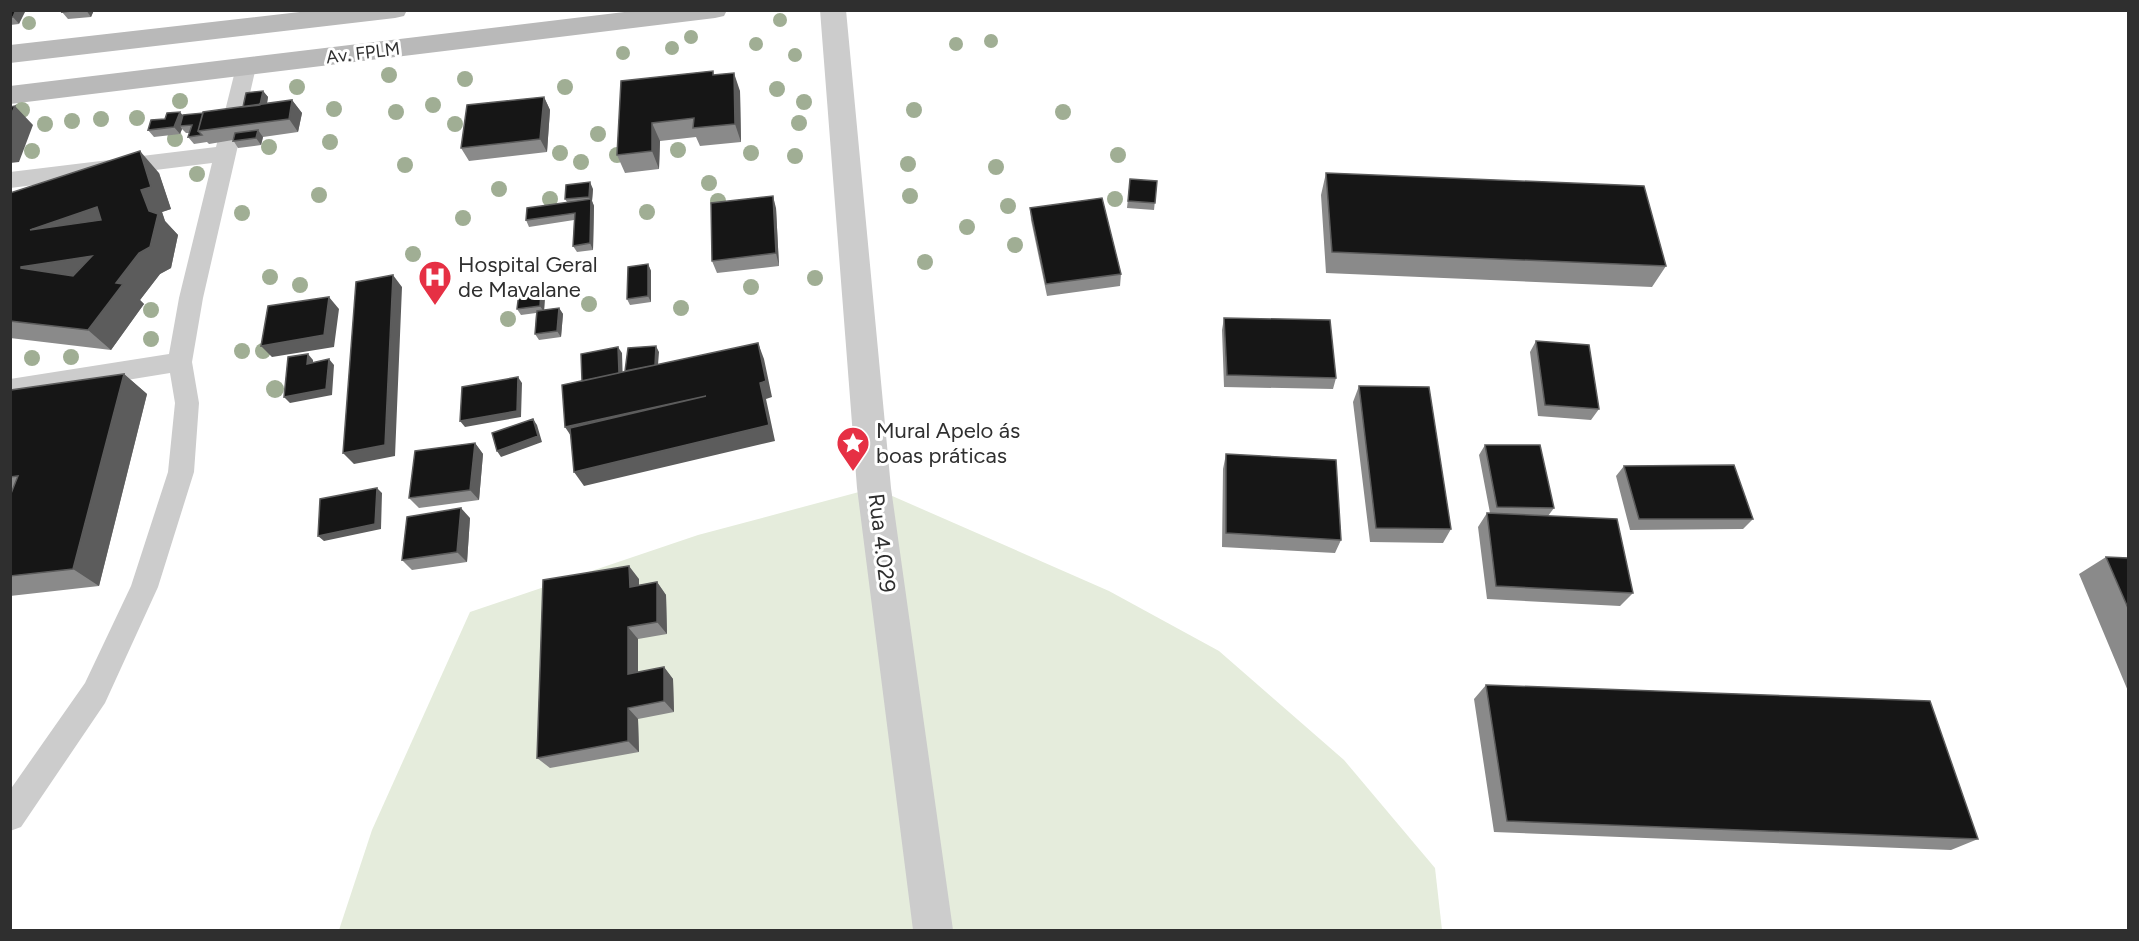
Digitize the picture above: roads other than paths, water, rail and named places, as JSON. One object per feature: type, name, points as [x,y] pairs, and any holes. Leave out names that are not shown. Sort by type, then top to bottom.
[{"type":"main road","name":"Av. FPLM","points":[[10,54],[395,10]]},
{"type":"main road","name":"Av. FPLM","points":[[10,95],[715,10]]},
{"type":"street","name":"Rua 4.029","points":[[833,10],[874,488],[933,930]]},
{"type":"lane","points":[[10,816],[95,693],[144,587],[181,472],[187,403],[180,362],[191,298],[246,66]]},
{"type":"lane","points":[[10,180],[224,154]]},
{"type":"lane","points":[[10,389],[180,362]]},
{"type":"place","name":"Hospital Geral de Mavalane","points":[[435,306]]},
{"type":"place","name":"Mural Apelo ás boas práticas","points":[[853,472]]}]
